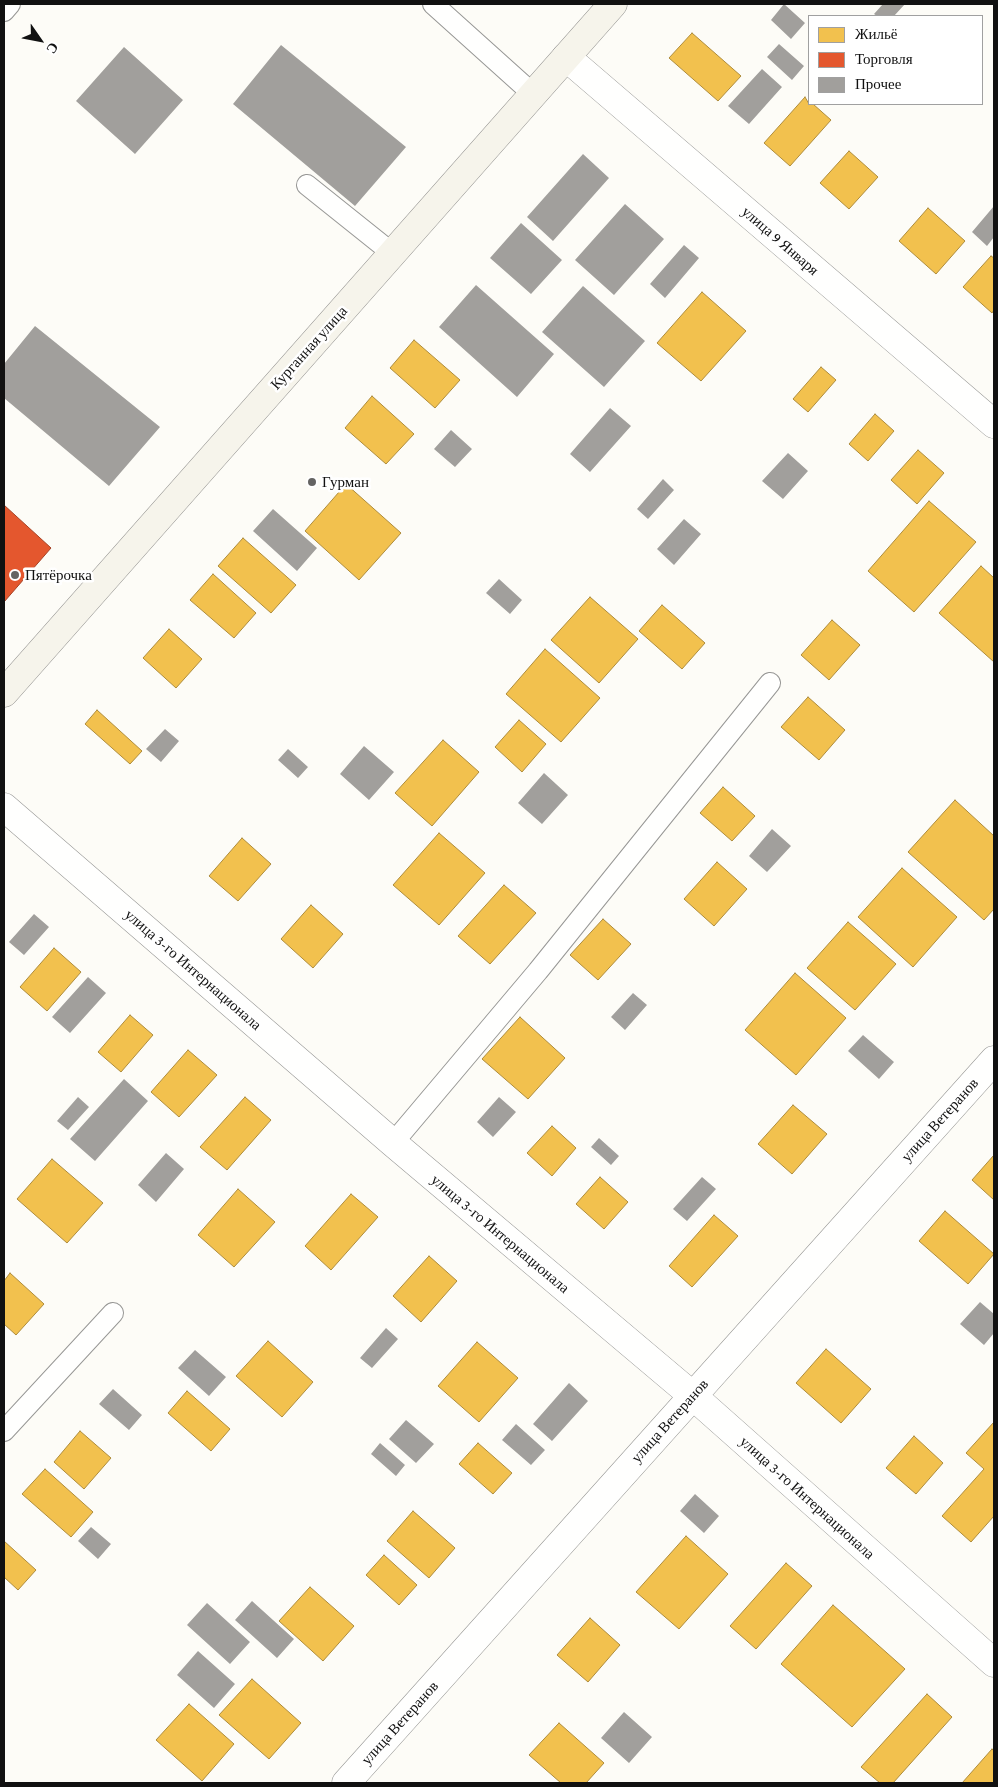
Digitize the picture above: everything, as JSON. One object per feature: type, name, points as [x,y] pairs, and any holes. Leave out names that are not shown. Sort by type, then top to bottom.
[{"type":"street","name":"Курганная улица","points":[[4,692],[613,4]]},
{"type":"street","name":"улица 9 Января","points":[[566,57],[994,424]]},
{"type":"street","name":"улица 3-го Интернационала","points":[[4,807],[392,1143],[693,1396],[994,1663]]},
{"type":"street","name":"улица Ветеранов","points":[[346,1783],[994,1060]]},
{"type":"lane","points":[[4,11],[10,4]]},
{"type":"lane","points":[[433,4],[533,94]]},
{"type":"lane","points":[[306,185],[392,253]]},
{"type":"lane","points":[[392,1143],[538,971],[770,683]]},
{"type":"lane","points":[[4,1432],[113,1313]]},
{"type":"building: Жильё","points":[[692,33],[741,76],[718,101],[669,58]]},
{"type":"building: Жильё","points":[[805,97],[808,105],[814,105],[831,120],[790,166],[764,143]]},
{"type":"building: Жильё","points":[[849,151],[878,177],[849,209],[820,183]]},
{"type":"building: Жильё","points":[[928,208],[965,241],[936,274],[899,241]]},
{"type":"building: Жильё","points":[[991,256],[994,258],[994,310],[992,313],[963,287]]},
{"type":"building: Жильё","points":[[702,292],[746,331],[701,381],[657,343]]},
{"type":"building: Жильё","points":[[414,340],[460,380],[435,408],[390,368]]},
{"type":"building: Жильё","points":[[821,367],[836,380],[808,412],[793,399]]},
{"type":"building: Жильё","points":[[372,396],[414,434],[386,464],[345,428]]},
{"type":"building: Жильё","points":[[875,414],[894,431],[868,461],[849,444]]},
{"type":"building: Жильё","points":[[918,450],[944,473],[917,504],[891,480]]},
{"type":"building: Жильё","points":[[346,484],[401,533],[359,580],[305,531]]},
{"type":"building: Жильё","points":[[929,501],[976,542],[914,612],[868,571]]},
{"type":"building: Жильё","points":[[243,538],[296,585],[271,613],[218,566]]},
{"type":"building: Жильё","points":[[981,566],[994,578],[994,662],[939,613]]},
{"type":"building: Жильё","points":[[213,574],[256,613],[234,638],[190,600]]},
{"type":"building: Жильё","points":[[590,597],[638,639],[599,683],[551,640]]},
{"type":"building: Жильё","points":[[662,605],[705,643],[682,669],[639,631]]},
{"type":"building: Жильё","points":[[832,620],[860,645],[829,680],[801,655]]},
{"type":"building: Жильё","points":[[169,629],[202,659],[176,688],[143,658]]},
{"type":"building: Жильё","points":[[545,649],[600,698],[561,742],[506,694]]},
{"type":"building: Жильё","points":[[808,697],[845,730],[819,760],[781,727]]},
{"type":"building: Жильё","points":[[97,710],[142,751],[130,764],[85,724]]},
{"type":"building: Жильё","points":[[519,720],[546,744],[522,772],[495,747]]},
{"type":"building: Жильё","points":[[443,740],[479,772],[432,826],[395,793]]},
{"type":"building: Жильё","points":[[723,787],[755,816],[732,841],[700,813]]},
{"type":"building: Жильё","points":[[955,800],[994,836],[994,909],[984,920],[908,852]]},
{"type":"building: Жильё","points":[[439,833],[485,873],[439,925],[393,885]]},
{"type":"building: Жильё","points":[[242,838],[271,864],[238,901],[209,876]]},
{"type":"building: Жильё","points":[[717,862],[747,889],[714,926],[684,899]]},
{"type":"building: Жильё","points":[[902,868],[957,917],[913,967],[858,917]]},
{"type":"building: Жильё","points":[[504,885],[536,913],[490,964],[458,936]]},
{"type":"building: Жильё","points":[[311,905],[343,934],[313,968],[281,939]]},
{"type":"building: Жильё","points":[[603,919],[631,944],[598,980],[570,955]]},
{"type":"building: Жильё","points":[[848,922],[896,964],[855,1010],[807,968]]},
{"type":"building: Жильё","points":[[54,948],[81,972],[47,1011],[20,987]]},
{"type":"building: Жильё","points":[[795,973],[846,1018],[796,1075],[745,1030]]},
{"type":"building: Жильё","points":[[130,1015],[153,1035],[121,1072],[98,1052]]},
{"type":"building: Жильё","points":[[520,1017],[565,1058],[528,1099],[482,1059]]},
{"type":"building: Жильё","points":[[188,1050],[217,1075],[179,1117],[151,1092]]},
{"type":"building: Жильё","points":[[245,1097],[271,1120],[227,1170],[200,1147]]},
{"type":"building: Жильё","points":[[793,1105],[827,1134],[792,1174],[758,1144]]},
{"type":"building: Жильё","points":[[552,1126],[576,1148],[552,1176],[527,1153]]},
{"type":"building: Жильё","points":[[994,1155],[994,1200],[972,1180]]},
{"type":"building: Жильё","points":[[52,1159],[103,1203],[67,1243],[17,1199]]},
{"type":"building: Жильё","points":[[600,1177],[628,1202],[604,1229],[576,1204]]},
{"type":"building: Жильё","points":[[238,1189],[275,1222],[234,1267],[198,1235]]},
{"type":"building: Жильё","points":[[351,1194],[378,1217],[331,1270],[305,1246]]},
{"type":"building: Жильё","points":[[945,1211],[994,1254],[968,1284],[919,1241]]},
{"type":"building: Жильё","points":[[714,1215],[738,1236],[692,1287],[669,1266]]},
{"type":"building: Жильё","points":[[429,1256],[457,1281],[421,1322],[393,1296]]},
{"type":"building: Жильё","points":[[10,1273],[44,1304],[16,1335],[4,1324],[4,1281]]},
{"type":"building: Жильё","points":[[268,1341],[313,1382],[282,1417],[236,1376]]},
{"type":"building: Жильё","points":[[477,1342],[518,1378],[479,1422],[438,1386]]},
{"type":"building: Жильё","points":[[826,1349],[871,1389],[841,1423],[796,1383]]},
{"type":"building: Жильё","points":[[187,1391],[230,1429],[211,1451],[168,1413]]},
{"type":"building: Жильё","points":[[994,1422],[994,1516],[971,1542],[942,1516],[984,1469],[966,1453]]},
{"type":"building: Жильё","points":[[80,1431],[111,1458],[84,1489],[54,1462]]},
{"type":"building: Жильё","points":[[914,1436],[943,1463],[916,1494],[886,1468]]},
{"type":"building: Жильё","points":[[478,1443],[512,1473],[493,1494],[459,1464]]},
{"type":"building: Жильё","points":[[45,1469],[93,1512],[71,1537],[22,1494]]},
{"type":"building: Жильё","points":[[413,1511],[455,1548],[429,1578],[387,1541]]},
{"type":"building: Жильё","points":[[686,1536],[728,1574],[679,1629],[636,1592]]},
{"type":"building: Жильё","points":[[4,1541],[36,1570],[18,1590],[4,1577]]},
{"type":"building: Жильё","points":[[384,1555],[417,1585],[399,1605],[366,1575]]},
{"type":"building: Жильё","points":[[786,1563],[812,1586],[756,1649],[730,1626]]},
{"type":"building: Жильё","points":[[310,1587],[354,1626],[323,1661],[279,1621]]},
{"type":"building: Жильё","points":[[833,1605],[905,1669],[852,1727],[781,1664]]},
{"type":"building: Жильё","points":[[590,1618],[620,1645],[588,1682],[557,1655]]},
{"type":"building: Жильё","points":[[252,1679],[301,1723],[269,1759],[219,1715]]},
{"type":"building: Жильё","points":[[927,1694],[952,1717],[893,1783],[880,1783],[861,1767]]},
{"type":"building: Жильё","points":[[189,1704],[234,1744],[202,1781],[156,1740]]},
{"type":"building: Жильё","points":[[559,1723],[604,1763],[586,1783],[561,1783],[529,1755]]},
{"type":"building: Жильё","points":[[992,1749],[994,1751],[994,1783],[962,1783]]},
{"type":"building: Торговля","name":"Пятёрочка","points":[[4,505],[51,548],[4,602]]},
{"type":"building: Прочее","points":[[784,4],[805,23],[791,39],[771,20]]},
{"type":"building: Прочее","points":[[883,4],[905,4],[895,15],[874,14]]},
{"type":"building: Прочее","points":[[779,44],[804,66],[792,80],[767,57]]},
{"type":"building: Прочее","points":[[281,45],[406,147],[355,206],[233,104]]},
{"type":"building: Прочее","points":[[124,47],[183,100],[135,154],[76,101]]},
{"type":"building: Прочее","points":[[762,69],[782,87],[749,124],[728,106]]},
{"type":"building: Прочее","points":[[583,154],[609,178],[553,241],[527,217]]},
{"type":"building: Прочее","points":[[625,204],[664,239],[614,295],[575,260]]},
{"type":"building: Прочее","points":[[994,206],[994,237],[987,246],[972,232]]},
{"type":"building: Прочее","points":[[521,223],[562,260],[531,294],[490,258]]},
{"type":"building: Прочее","points":[[684,245],[699,258],[665,298],[650,284]]},
{"type":"building: Прочее","points":[[476,285],[554,354],[517,397],[439,327]]},
{"type":"building: Прочее","points":[[583,286],[645,341],[604,387],[542,332]]},
{"type":"building: Прочее","points":[[35,326],[160,427],[109,486],[4,398],[4,364]]},
{"type":"building: Прочее","points":[[610,408],[631,426],[590,472],[570,454]]},
{"type":"building: Прочее","points":[[451,430],[472,449],[455,467],[434,449]]},
{"type":"building: Прочее","points":[[788,453],[808,471],[783,499],[762,481]]},
{"type":"building: Прочее","points":[[663,479],[674,490],[648,519],[637,509]]},
{"type":"building: Прочее","points":[[273,509],[317,548],[297,571],[253,531]]},
{"type":"building: Прочее","points":[[684,519],[701,534],[674,565],[657,549]]},
{"type":"building: Прочее","points":[[499,579],[522,600],[510,614],[486,593]]},
{"type":"building: Прочее","points":[[165,729],[179,741],[161,762],[146,749]]},
{"type":"building: Прочее","points":[[364,746],[394,772],[369,800],[340,774]]},
{"type":"building: Прочее","points":[[288,749],[308,767],[298,778],[278,760]]},
{"type":"building: Прочее","points":[[544,773],[568,795],[542,824],[518,803]]},
{"type":"building: Прочее","points":[[772,829],[791,846],[767,872],[749,856]]},
{"type":"building: Прочее","points":[[34,914],[49,927],[24,955],[9,942]]},
{"type":"building: Прочее","points":[[88,977],[106,993],[70,1033],[52,1017]]},
{"type":"building: Прочее","points":[[633,993],[647,1005],[625,1030],[611,1017]]},
{"type":"building: Прочее","points":[[863,1035],[894,1062],[879,1079],[848,1051]]},
{"type":"building: Прочее","points":[[124,1079],[148,1101],[95,1161],[70,1139]]},
{"type":"building: Прочее","points":[[78,1097],[89,1107],[68,1130],[57,1121]]},
{"type":"building: Прочее","points":[[499,1097],[516,1112],[493,1137],[477,1122]]},
{"type":"building: Прочее","points":[[599,1138],[619,1156],[611,1165],[591,1147]]},
{"type":"building: Прочее","points":[[166,1153],[184,1169],[156,1202],[138,1185]]},
{"type":"building: Прочее","points":[[702,1177],[716,1189],[687,1221],[673,1209]]},
{"type":"building: Прочее","points":[[980,1302],[994,1314],[994,1333],[984,1345],[960,1324]]},
{"type":"building: Прочее","points":[[386,1328],[398,1339],[372,1368],[360,1358]]},
{"type":"building: Прочее","points":[[195,1350],[226,1377],[209,1396],[178,1368]]},
{"type":"building: Прочее","points":[[569,1383],[588,1401],[552,1441],[533,1424]]},
{"type":"building: Прочее","points":[[113,1389],[142,1415],[129,1430],[99,1404]]},
{"type":"building: Прочее","points":[[406,1420],[434,1444],[416,1463],[389,1439]]},
{"type":"building: Прочее","points":[[516,1424],[545,1450],[531,1465],[502,1440]]},
{"type":"building: Прочее","points":[[380,1443],[405,1465],[396,1476],[371,1454]]},
{"type":"building: Прочее","points":[[695,1494],[719,1516],[704,1533],[680,1511]]},
{"type":"building: Прочее","points":[[91,1527],[111,1544],[98,1559],[78,1541]]},
{"type":"building: Прочее","points":[[252,1601],[294,1639],[277,1658],[235,1620]]},
{"type":"building: Прочее","points":[[207,1603],[250,1642],[230,1664],[187,1625]]},
{"type":"building: Прочее","points":[[198,1651],[235,1684],[214,1708],[177,1675]]},
{"type":"building: Прочее","points":[[624,1712],[652,1737],[629,1763],[601,1738]]},
{"type":"place","name":"Гурман","points":[[312,482]]},
{"type":"place","name":"Пятёрочка","points":[[15,575]]}]
